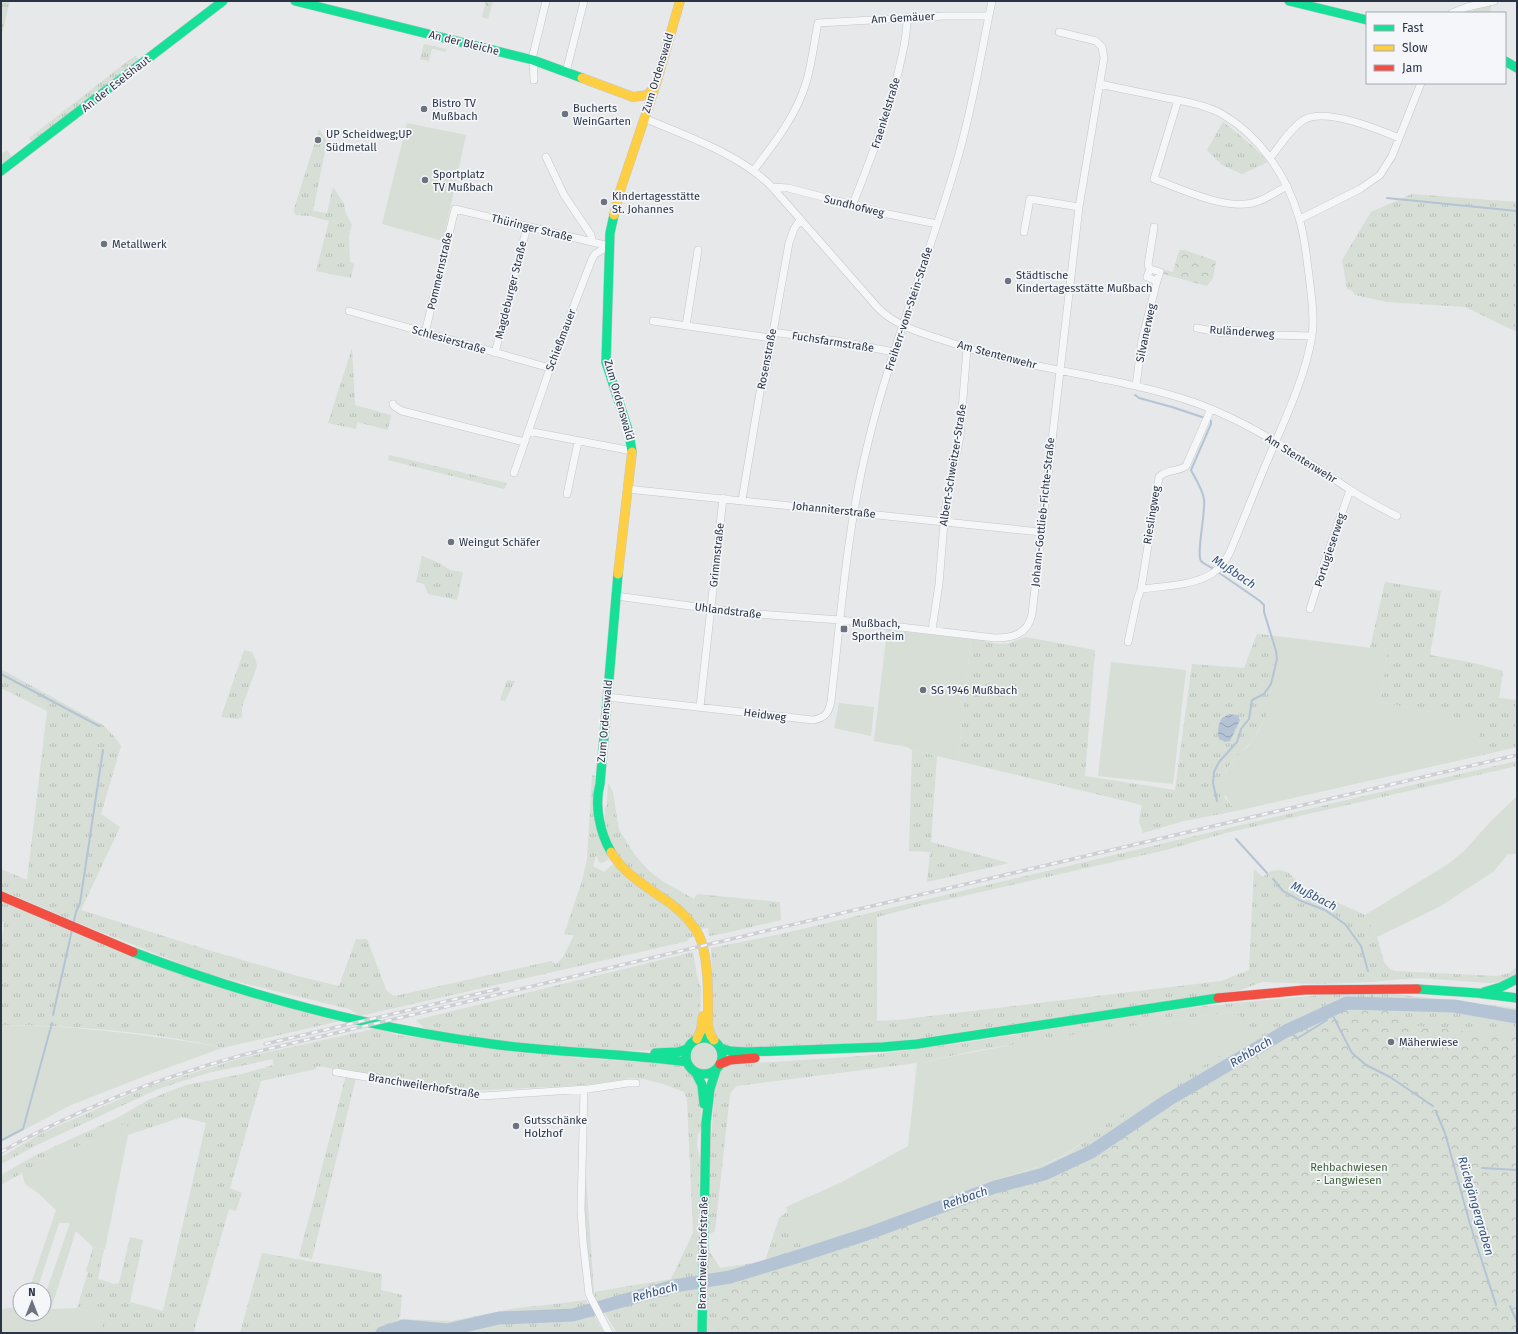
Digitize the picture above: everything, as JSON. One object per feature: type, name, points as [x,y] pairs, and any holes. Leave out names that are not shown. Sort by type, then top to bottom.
[{"type":"main road","name":"An der Eselshaut","points":[[4,169],[223,1]]},
{"type":"main road","name":"An der Bleiche","points":[[295,1],[533,60],[630,96],[640,97],[647,95],[656,84]]},
{"type":"main road","name":"Zum Ordenswald","points":[[680,1],[656,84],[611,224],[609,246],[606,362],[629,433],[632,451],[616,596],[607,697],[600,784],[603,804],[600,824],[608,851],[620,866],[636,881],[682,913],[694,928],[703,944],[705,953],[708,1026],[714,1040]]},
{"type":"main road","points":[[1289,1],[1366,20]]},
{"type":"main road","points":[[1506,62],[1517,68]]},
{"type":"main road","name":"An der Bleiche","points":[[630,96],[646,114]]},
{"type":"main road","points":[[1,896],[80,930],[185,971],[288,1003],[337,1016],[436,1036],[511,1047],[577,1053],[624,1055],[687,1062]]},
{"type":"main road","points":[[1477,993],[1501,987],[1517,979]]},
{"type":"main road","name":"Zum Ordenswald","points":[[697,1039],[702,1027],[706,982]]},
{"type":"main road","points":[[718,1067],[722,1057],[720,1048],[714,1040],[705,1038],[697,1039],[692,1042],[687,1049],[686,1055],[689,1067],[696,1073],[708,1074],[718,1067],[735,1060],[836,1053],[938,1041],[1209,999],[1271,993],[1326,989],[1423,989],[1517,998]]},
{"type":"main road","points":[[720,1048],[730,1051],[746,1052],[883,1047]]},
{"type":"main road","points":[[624,1055],[678,1052],[687,1049]]},
{"type":"main road","name":"Branchweilerhofstraße","points":[[702,1333],[706,1124],[711,1082],[718,1067]]},
{"type":"main road","name":"Branchweilerhofstraße","points":[[696,1073],[702,1085],[706,1124]]},
{"type":"street","points":[[534,80],[533,60],[546,1]]},
{"type":"street","points":[[566,72],[584,1]]},
{"type":"street","name":"Freiherr-vom-Stein-Straße","points":[[840,620],[853,512],[868,441],[894,352],[937,224],[964,136],[992,1]]},
{"type":"street","points":[[1457,12],[1494,1]]},
{"type":"street","name":"Am Gemäuer","points":[[753,171],[776,141],[795,111],[808,75],[818,23],[907,17],[989,16]]},
{"type":"street","name":"Fraenkelstraße","points":[[852,206],[874,152],[889,104],[904,47],[907,17]]},
{"type":"street","name":"Johann-Gottlieb-Fichte-Straße","points":[[840,620],[1005,638],[1018,634],[1026,628],[1030,622],[1078,207],[1104,58],[1103,51],[1099,44],[1092,40],[1059,32]]},
{"type":"street","points":[[1100,84],[1178,100],[1221,113],[1245,131],[1270,158],[1287,186],[1300,219],[1312,308],[1312,336],[1299,383],[1229,554],[1217,570],[1198,580],[1141,589]]},
{"type":"street","points":[[1300,219],[1360,189],[1380,175],[1387,166],[1421,84]]},
{"type":"street","points":[[1178,100],[1154,179],[1206,198],[1233,204],[1259,201],[1287,186]]},
{"type":"street","name":"Am Stentenwehr","points":[[646,114],[714,148],[753,171],[772,187],[888,318],[903,326],[967,348],[1006,359],[1136,386],[1196,403],[1247,427],[1316,467],[1350,490],[1396,516]]},
{"type":"street","points":[[1270,158],[1297,125],[1309,117],[1328,117],[1358,122],[1399,138]]},
{"type":"street","points":[[546,157],[564,195],[591,235],[592,242]]},
{"type":"street","name":"Sundhofweg","points":[[772,187],[788,188],[852,206],[937,224]]},
{"type":"street","points":[[1024,232],[1030,199],[1078,207]]},
{"type":"street","name":"Thüringer Straße","points":[[455,209],[609,246]]},
{"type":"street","name":"Pommernstraße","points":[[426,333],[455,209]]},
{"type":"street","name":"Rosenstraße","points":[[742,500],[761,386],[767,366],[789,243],[794,229],[800,220]]},
{"type":"street","name":"Magdeburger Straße","points":[[496,353],[527,227]]},
{"type":"street","name":"Silvanerweg","points":[[1136,386],[1142,340],[1157,284],[1157,281],[1147,277],[1150,269],[1148,265],[1154,227]]},
{"type":"street","name":"Schießmauer","points":[[514,472],[550,368],[592,259],[595,254],[609,246]]},
{"type":"street","points":[[686,326],[698,250]]},
{"type":"street","name":"Schlesierstraße","points":[[349,311],[550,368]]},
{"type":"street","name":"Fuchsfarmstraße","points":[[653,321],[686,326],[837,341],[894,352]]},
{"type":"street","name":"Ruländerweg","points":[[1197,328],[1223,333],[1235,330],[1271,335],[1312,336]]},
{"type":"street","name":"Albert-Schweitzer-Straße","points":[[932,630],[939,584],[944,523],[960,436],[967,348]]},
{"type":"street","points":[[393,404],[402,411],[524,442]]},
{"type":"street","name":"Rieslingweg","points":[[1128,642],[1137,600],[1141,589],[1159,477],[1162,473],[1181,469],[1186,466],[1211,409]]},
{"type":"street","points":[[528,431],[578,442],[632,451]]},
{"type":"street","points":[[567,494],[578,442]]},
{"type":"street","name":"Johanniterstraße","points":[[627,489],[1041,532]]},
{"type":"street","name":"Portugieserweg","points":[[1310,609],[1350,490]]},
{"type":"street","name":"Grimmstraße","points":[[700,707],[723,498]]},
{"type":"street","name":"Uhlandstraße","points":[[616,596],[766,616],[840,620]]},
{"type":"street","name":"Heidweg","points":[[607,697],[813,720],[824,717],[830,708],[840,620]]},
{"type":"street","name":"Branchweilerhofstraße","points":[[336,1072],[482,1096],[584,1089],[636,1083]]},
{"type":"street","points":[[584,1089],[581,1210],[583,1241],[589,1294],[609,1333]]},
{"type":"green space","points":[[1,1],[10,1],[1,38]]},
{"type":"green space","points":[[486,1],[493,1],[488,19],[482,17]]},
{"type":"green space","points":[[1491,5],[1490,12],[1470,12]]},
{"type":"green space","points":[[424,44],[446,49],[446,52],[429,48],[432,49],[429,61],[420,59]]},
{"type":"green space","points":[[136,56],[140,61],[33,143],[29,138]]},
{"type":"green space","points":[[1223,122],[1247,141],[1268,162],[1242,174],[1222,165],[1207,150]]},
{"type":"green space","name":"Sportplatz TV Mußbach","points":[[407,123],[466,135],[443,241],[382,224]]},
{"type":"green space","points":[[319,129],[327,141],[313,211],[327,213],[333,187],[344,204],[346,214],[352,224],[349,236],[350,262],[354,264],[351,278],[316,271],[329,221],[310,216],[295,215],[294,209]]},
{"type":"green space","points":[[7,150],[13,158],[1,166],[1,154]]},
{"type":"green space","points":[[1412,194],[1517,202],[1517,332],[1465,307],[1387,302],[1355,295],[1351,290],[1347,289],[1342,260],[1371,212]]},
{"type":"green space","points":[[1179,250],[1185,250],[1216,261],[1213,278],[1207,286],[1163,274],[1165,270],[1173,272]]},
{"type":"green space","points":[[352,348],[355,405],[391,415],[388,430],[357,422],[356,429],[328,423]]},
{"type":"green space","points":[[389,455],[507,483],[504,489],[388,460]]},
{"type":"green space","points":[[422,556],[439,563],[450,570],[463,572],[457,600],[428,594],[424,584],[416,582]]},
{"type":"green space","points":[[1385,582],[1441,591],[1430,655],[1474,663],[1503,671],[1499,698],[1517,700],[1517,747],[1483,755],[1475,721],[1380,702],[1388,650],[1370,648]]},
{"type":"green space","name":"SG 1946 Mußbach","points":[[887,630],[971,639],[958,761],[912,750],[907,747],[874,741]]},
{"type":"green space","points":[[1257,634],[1269,635],[1276,659],[1279,693],[1253,740],[1231,763],[1225,772],[1225,798],[1236,811],[1184,821],[1143,833],[1139,821],[1142,805],[958,761],[971,639],[999,644],[1009,643],[1026,637],[1095,650],[1085,776],[1175,790],[1192,664],[1244,668]]},
{"type":"green space","points":[[1269,635],[1388,650],[1380,702],[1476,721],[1483,755],[1236,811],[1225,795],[1223,788],[1224,775],[1233,761],[1253,740],[1278,693],[1269,684],[1276,659]]},
{"type":"green space","points":[[244,650],[252,652],[257,666],[242,707],[242,717],[237,719],[221,717]]},
{"type":"green space","points":[[1111,662],[1186,670],[1173,784],[1098,776]]},
{"type":"green space","points":[[1,669],[103,725],[121,746],[101,814],[120,827],[81,910],[205,949],[301,977],[339,986],[356,939],[367,939],[386,989],[389,993],[395,996],[551,961],[556,964],[563,957],[574,935],[564,934],[582,881],[587,859],[592,775],[595,776],[595,808],[600,840],[609,859],[602,863],[599,862],[596,855],[593,866],[604,872],[613,864],[627,879],[676,912],[695,936],[687,939],[688,941],[360,1016],[349,1009],[205,973],[78,923],[1,890],[1,869],[27,880],[47,711],[1,688]]},
{"type":"green space","points":[[507,680],[515,681],[505,701],[500,700]]},
{"type":"green space","points":[[839,703],[874,707],[871,736],[834,728]]},
{"type":"green space","points":[[912,750],[937,756],[931,842],[1009,863],[927,882],[930,852],[909,851]]},
{"type":"green space","points":[[1517,761],[1517,766],[1226,833],[1166,850],[919,906],[877,917],[877,1021],[898,1020],[1221,981],[1249,970],[1254,869],[1263,877],[1271,871],[1281,870],[1289,873],[1303,887],[1365,915],[1377,937],[1384,962],[1390,969],[1395,971],[1497,976],[1510,973],[1517,966],[1517,976],[1505,982],[1489,983],[1419,978],[1373,982],[1318,984],[1262,982],[1238,991],[880,1043],[726,1048],[715,1036],[712,1028],[711,948],[781,934]]},
{"type":"green space","points":[[608,783],[613,792],[619,830],[635,855],[649,871],[664,882],[694,899],[697,894],[780,902],[781,920],[709,936],[708,928],[699,929],[632,875],[614,856],[604,822],[605,809],[607,805]]},
{"type":"green space","points":[[1517,796],[1517,854],[1508,854],[1493,872],[1439,907],[1377,937],[1365,915],[1448,864],[1464,851],[1491,821]]},
{"type":"green space","points":[[1,900],[340,1021],[222,1048],[204,1043],[108,1030],[1,1025],[1,948],[4,922],[1,921]]},
{"type":"green space","points":[[693,952],[697,976],[701,988],[700,1025],[695,1036],[683,1046],[668,1050],[607,1051],[506,1042],[434,1031],[424,1028],[416,1020]]},
{"type":"green space","points":[[1385,993],[1517,1008],[1517,1055],[1055,1333],[617,1333],[593,1292],[586,1293],[579,1237],[586,1178],[594,1292],[671,1279],[693,1233],[687,1099],[684,1092],[644,1079],[632,1078],[586,1085],[468,1091],[357,1074],[312,1259],[299,1256],[347,1071],[317,1066],[316,1069],[261,1081],[230,1188],[242,1193],[236,1211],[229,1209],[194,1331],[199,1333],[100,1333],[104,1315],[77,1308],[88,1272],[86,1271],[93,1247],[104,1249],[98,1279],[114,1284],[119,1283],[130,1237],[143,1240],[130,1302],[163,1311],[206,1123],[182,1117],[128,1135],[127,1123],[22,1173],[1,1185],[1,1175],[34,1156],[117,1118],[150,1099],[186,1085],[242,1074],[273,1065],[273,1059],[208,1073],[158,1089],[37,1145],[1,1164],[1,1157],[44,1132],[148,1087],[242,1058],[378,1028],[397,1035],[578,1058],[677,1064],[686,1069],[693,1075],[697,1083],[701,1101],[701,1130],[698,1134],[697,1145],[700,1159],[698,1233],[720,1268],[765,1261],[779,1218],[788,1211],[805,1251],[981,1185],[1039,1167],[1053,1161],[1078,1146],[1089,1135],[1157,1093],[1233,1012],[1178,1019],[979,1050],[917,1063],[737,1086],[730,1095],[715,1231],[710,1234],[706,1232],[707,1186],[716,1076],[721,1069],[728,1065],[863,1056],[969,1042],[1142,1014],[1205,1006],[1331,994]]},
{"type":"green space","name":"Rehbachwiesen - Langwiesen","points":[[1342,1000],[1374,1000],[1410,1025],[1470,1032],[1517,1033],[1517,1333],[718,1333],[719,1274],[747,1273],[766,1266],[785,1265],[811,1253],[822,1251],[916,1216],[979,1195],[1003,1183],[1052,1173],[1075,1160],[1092,1153],[1119,1126],[1136,1118],[1158,1099],[1191,1088],[1212,1072],[1238,1059],[1260,1037]]},
{"type":"green space","points":[[1233,1012],[1240,1016],[1254,1035],[1089,1135],[1066,1154],[1052,1161],[981,1185],[804,1251],[786,1207],[842,1182],[908,1146],[917,1063],[1074,1034]]},
{"type":"green space","points":[[1,1025],[80,1028],[184,1041],[222,1048],[71,1105],[1,1142]]},
{"type":"green space","points":[[704,1042],[714,1046],[718,1056],[714,1066],[704,1070],[694,1066],[690,1056],[694,1046]]},
{"type":"green space","points":[[127,1123],[128,1135],[105,1249],[93,1247],[76,1231],[52,1306],[52,1282],[50,1282],[70,1223],[59,1223],[40,1282],[32,1282],[56,1210],[38,1193],[25,1184],[22,1173]]},
{"type":"green space","points":[[262,1253],[382,1274],[381,1290],[402,1295],[400,1317],[395,1323],[400,1319],[451,1321],[516,1308],[586,1300],[604,1333],[240,1333]]},
{"type":"green space","points":[[12,1308],[12,1322],[52,1322],[52,1309],[77,1308],[104,1315],[100,1333],[1,1333],[1,1309]]},
{"type":"water","points":[[1229,714],[1237,715],[1240,720],[1230,741],[1225,742],[1219,739],[1218,728],[1222,718]]},
{"type":"waterway","points":[[1387,198],[1517,211]]},
{"type":"waterway","name":"Mußbach","points":[[1135,395],[1139,398],[1205,418]]},
{"type":"waterway","name":"Mußbach","points":[[1209,420],[1211,421],[1211,424],[1191,470],[1204,499],[1200,557],[1202,562],[1214,569]]},
{"type":"waterway","name":"Mußbach","points":[[1217,801],[1213,783],[1214,772],[1219,762],[1237,742],[1241,729],[1249,719],[1252,700],[1264,694],[1271,684],[1277,659],[1264,612],[1264,605],[1218,572]]},
{"type":"waterway","points":[[1,674],[99,726]]},
{"type":"waterway","points":[[73,924],[80,903],[103,750]]},
{"type":"waterway","name":"Mußbach","points":[[1236,839],[1267,873]]},
{"type":"waterway","name":"Mußbach","points":[[1273,879],[1283,891],[1301,901],[1325,910],[1345,924],[1361,946],[1368,971]]},
{"type":"waterway","points":[[53,1015],[72,930]]},
{"type":"waterway","name":"Mußbach","points":[[1372,995],[1372,1003]]},
{"type":"waterway","name":"Rehbach","points":[[382,1333],[404,1326],[447,1330],[499,1318],[573,1315],[674,1286],[730,1277],[867,1234],[995,1187],[1044,1174],[1091,1152],[1168,1100],[1286,1031],[1347,1003],[1454,1006],[1517,1017]]},
{"type":"waterway","name":"Rückgängergraben","points":[[1333,1016],[1352,1053],[1366,1065],[1390,1077],[1433,1106]]},
{"type":"waterway","name":"Rückgängergraben","points":[[1286,1031],[1298,1038],[1327,1020]]},
{"type":"waterway","points":[[2,1140],[23,1129],[52,1023]]},
{"type":"waterway","name":"Rückgängergraben","points":[[1436,1112],[1445,1133],[1470,1224],[1496,1305]]},
{"type":"waterway","points":[[1482,1168],[1517,1170]]},
{"type":"waterway","name":"Rückgängergraben","points":[[1510,1306],[1517,1322]]},
{"type":"railway","points":[[1,1152],[30,1136],[89,1108],[150,1084],[243,1055],[1517,755]]},
{"type":"railway","points":[[265,1044],[498,989]]},
{"type":"traffic: fast","points":[[1,171],[223,1]]},
{"type":"traffic: fast","points":[[295,1],[533,60],[582,78]]},
{"type":"traffic: fast","points":[[1289,1],[1366,20]]},
{"type":"traffic: fast","points":[[1506,62],[1517,68]]},
{"type":"traffic: fast","points":[[614,215],[610,233],[606,362],[629,433],[632,452]]},
{"type":"traffic: fast","points":[[611,852],[599,819],[598,792],[600,784],[618,574]]},
{"type":"traffic: fast","points":[[133,952],[220,983],[265,996],[400,1029],[516,1047],[687,1062]]},
{"type":"traffic: fast","points":[[1484,992],[1501,987],[1517,979]]},
{"type":"traffic: fast","points":[[1417,989],[1477,993],[1517,998]]},
{"type":"traffic: fast","points":[[720,1048],[730,1051],[746,1052],[883,1047],[917,1044],[1218,998]]},
{"type":"traffic: fast","points":[[708,1038],[717,1043],[721,1049],[722,1056],[721,1063],[717,1069],[708,1074],[700,1074],[691,1069],[687,1063],[686,1052],[691,1043],[697,1039],[708,1038]]},
{"type":"traffic: fast","points":[[655,1053],[678,1052],[687,1049]]},
{"type":"traffic: fast","points":[[702,1333],[706,1123],[710,1089],[716,1070]]},
{"type":"traffic: fast","points":[[696,1073],[702,1085],[704,1104]]},
{"type":"traffic: slow","points":[[614,215],[621,188],[656,84],[680,1]]},
{"type":"traffic: slow","points":[[582,78],[633,97],[647,95],[654,88]]},
{"type":"traffic: slow","points":[[618,574],[632,452]]},
{"type":"traffic: slow","points":[[611,852],[626,871],[684,915],[701,939],[706,963],[708,1026],[714,1040]]},
{"type":"traffic: slow","points":[[697,1039],[701,1030],[703,1016]]},
{"type":"traffic: jam","points":[[1,896],[133,952]]},
{"type":"traffic: jam","points":[[1218,998],[1304,990],[1417,989]]},
{"type":"traffic: jam","points":[[720,1064],[730,1060],[755,1058]]},
{"type":"place","name":"Bistro TV Mußbach","points":[[424,109]]},
{"type":"place","name":"Bucherts WeinGarten","points":[[565,114]]},
{"type":"place","name":"UP Scheidweg;UP Südmetall","points":[[318,140]]},
{"type":"place","name":"Sportplatz TV Mußbach","points":[[425,180]]},
{"type":"place","name":"Kindertagesstätte St. Johannes","points":[[604,202]]},
{"type":"place","name":"Metallwerk","points":[[104,244]]},
{"type":"place","name":"Städtische Kindertagesstätte Mußbach","points":[[1008,281]]},
{"type":"place","name":"Weingut Schäfer","points":[[451,542]]},
{"type":"place","name":"Mußbach, Sportheim","points":[[844,629]]},
{"type":"place","name":"SG 1946 Mußbach","points":[[923,690]]},
{"type":"place","name":"Mäherwiese","points":[[1391,1042]]},
{"type":"place","name":"Gutsschänke Holzhof","points":[[516,1126]]}]
